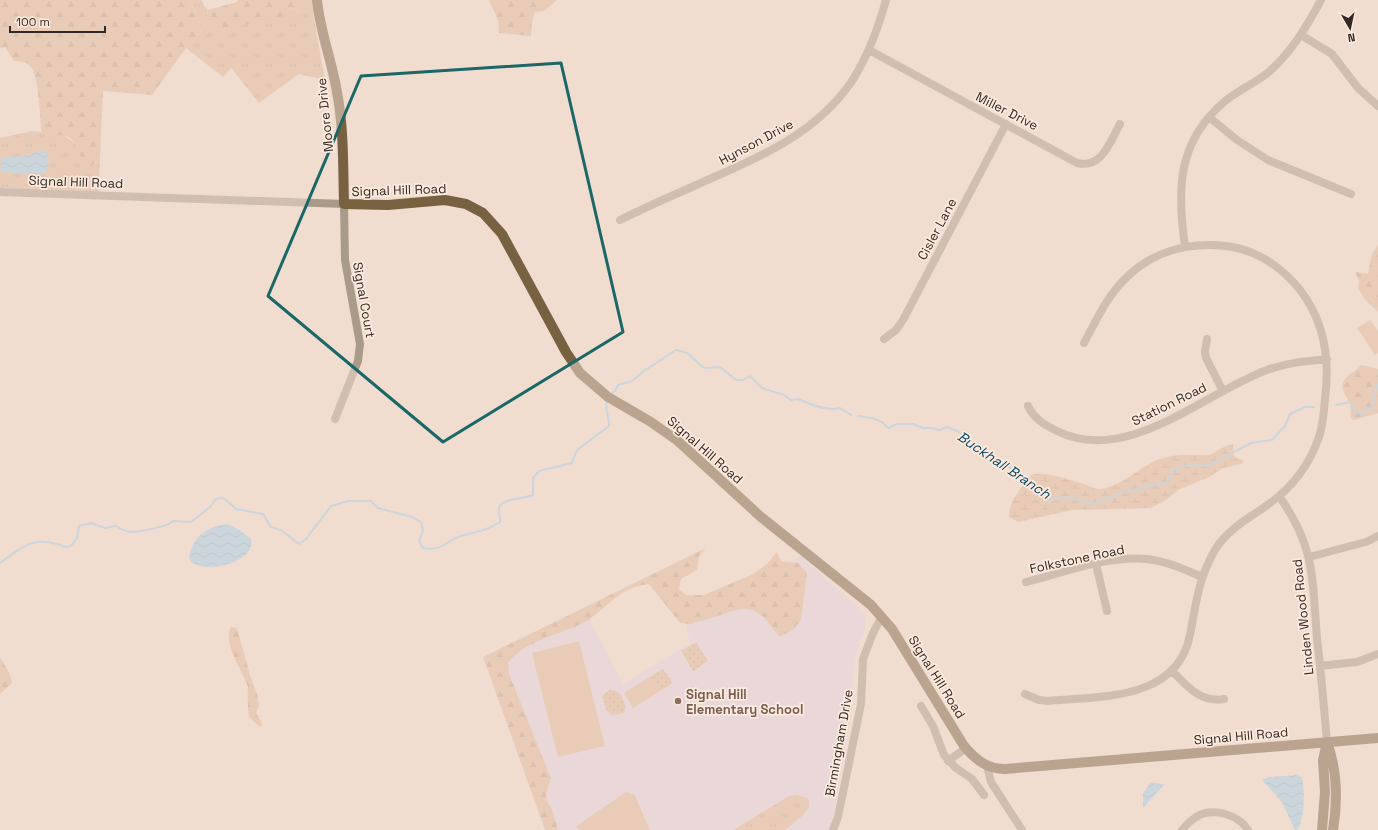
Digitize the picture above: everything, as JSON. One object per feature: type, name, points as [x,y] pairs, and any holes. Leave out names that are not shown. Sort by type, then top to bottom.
[{"type":"main road","name":"Moore Drive","points":[[317,0],[321,28],[334,73],[339,103],[342,131],[344,204]]},
{"type":"main road","name":"Signal Hill Road","points":[[344,204],[388,205],[445,200],[466,204],[482,213],[502,234],[566,352],[574,365],[588,382],[608,397],[660,428],[678,441],[761,517],[861,596],[882,616],[892,629],[966,748],[980,762],[987,766],[1005,769],[1378,738]]},
{"type":"main road","points":[[1322,830],[1325,792],[1323,760],[1327,742]]},
{"type":"main road","points":[[1327,742],[1333,759],[1336,780],[1333,830]]},
{"type":"street","name":"Hynson Drive","points":[[620,220],[757,159],[800,133],[821,116],[844,92],[869,50],[886,0]]},
{"type":"street","points":[[1185,247],[1180,201],[1182,174],[1194,140],[1209,117],[1234,94],[1260,79],[1270,70],[1301,35],[1321,0]]},
{"type":"street","points":[[1301,35],[1332,54],[1358,88],[1378,106]]},
{"type":"street","name":"Miller Drive","points":[[869,50],[1082,164],[1093,162],[1102,156],[1120,124]]},
{"type":"street","points":[[1209,117],[1237,140],[1268,160],[1351,194]]},
{"type":"street","name":"Cisler Lane","points":[[884,339],[896,330],[903,320],[1006,124]]},
{"type":"street","name":"Signal Hill Road","points":[[0,192],[344,204]]},
{"type":"street","name":"Signal Court","points":[[335,419],[358,361],[360,344],[345,260],[344,204]]},
{"type":"street","points":[[1025,694],[1039,700],[1048,701],[1125,694],[1152,684],[1172,671],[1186,649],[1190,637],[1196,595],[1211,557],[1223,539],[1244,520],[1279,496],[1302,471],[1320,435],[1323,421],[1327,382],[1327,359],[1322,332],[1310,304],[1299,288],[1285,274],[1264,258],[1242,249],[1215,245],[1185,247],[1153,258],[1127,276],[1104,305],[1084,343]]},
{"type":"street","points":[[1207,340],[1205,352],[1206,358],[1223,391]]},
{"type":"street","name":"Station Road","points":[[1028,406],[1039,421],[1060,433],[1084,440],[1107,441],[1123,438],[1148,430],[1255,375],[1279,366],[1310,360],[1327,359]]},
{"type":"street","name":"Linden Wood Road","points":[[1279,496],[1294,520],[1309,557],[1314,590],[1327,742]]},
{"type":"street","points":[[1309,557],[1366,542],[1378,536]]},
{"type":"street","name":"Folkstone Road","points":[[1026,582],[1121,559],[1146,559],[1172,564],[1202,577]]},
{"type":"street","points":[[1096,564],[1107,611]]},
{"type":"street","name":"Birmingham Drive","points":[[833,830],[861,704],[863,660],[872,633],[882,616]]},
{"type":"street","points":[[1320,666],[1357,662],[1378,654]]},
{"type":"street","points":[[1172,671],[1200,696],[1212,700],[1224,699]]},
{"type":"street","points":[[921,706],[933,726],[942,752],[948,760],[972,779],[984,795]]},
{"type":"street","points":[[948,760],[966,748]]},
{"type":"street","points":[[987,766],[991,782],[1022,830]]},
{"type":"street","points":[[1182,830],[1196,817],[1208,813],[1233,816],[1240,820],[1248,830]]},
{"type":"highlighted area","points":[[561,63],[623,332],[443,442],[268,296],[361,76]]},
{"type":"shaded area","name":"Signal Hill Elementary School","points":[[800,556],[858,607],[865,616],[866,627],[857,651],[853,670],[852,709],[834,812],[829,830],[551,830],[488,660],[585,610],[623,684],[690,643],[685,620]]},
{"type":"green space","points":[[0,0],[190,0],[201,28],[200,34],[186,48],[152,95],[103,91],[100,157],[93,165],[88,167],[83,164],[76,145],[69,137],[41,132],[39,98],[33,71],[28,64],[14,61],[5,47],[0,48]]},
{"type":"green space","points":[[190,0],[202,0],[204,6],[208,10],[207,18],[289,8],[300,11],[300,0],[312,0],[325,80],[299,74],[259,103],[231,68],[223,77],[186,48],[200,34],[201,28]]},
{"type":"green space","points":[[238,0],[300,0],[301,11],[289,8],[286,13],[278,18],[225,29],[217,27],[207,18],[208,10],[237,2]]},
{"type":"green space","points":[[489,0],[557,0],[544,11],[535,12],[532,22],[531,36],[499,33],[498,20]]},
{"type":"green space","points":[[32,131],[56,134],[68,138],[76,145],[82,160],[88,167],[93,165],[100,157],[99,192],[0,188],[0,138]]},
{"type":"green space","points":[[1378,245],[1378,312],[1364,298],[1358,288],[1359,281],[1355,272],[1368,274],[1372,253]]},
{"type":"green space","points":[[1370,320],[1378,331],[1378,353],[1375,355],[1357,328]]},
{"type":"green space","points":[[1361,365],[1378,369],[1378,413],[1354,420],[1351,418],[1350,405],[1343,390],[1343,383],[1346,377]]},
{"type":"green space","points":[[1233,444],[1234,457],[1243,460],[1242,464],[1223,468],[1209,477],[1178,490],[1166,500],[1151,508],[1073,510],[1018,522],[1009,517],[1009,511],[1013,500],[1031,475],[1042,474],[1057,476],[1101,489],[1129,477],[1149,464],[1162,458],[1182,455],[1209,455]]},
{"type":"green space","points":[[706,548],[699,556],[697,570],[681,579],[679,589],[686,595],[704,595],[753,574],[767,564],[777,552],[781,561],[798,563],[807,573],[801,620],[793,630],[779,637],[762,616],[754,611],[746,609],[692,623],[680,623],[649,584],[637,586],[628,590],[619,595],[590,619],[542,639],[515,655],[508,663],[509,674],[551,778],[546,793],[547,802],[552,809],[558,830],[545,830],[483,657]]},
{"type":"green space","points":[[231,627],[237,628],[250,675],[258,697],[259,706],[256,713],[262,726],[259,726],[249,717],[248,687],[231,649],[229,634]]},
{"type":"green space","points":[[579,641],[605,746],[558,757],[532,653]]},
{"type":"green space","points":[[696,642],[708,661],[693,671],[681,651]]},
{"type":"green space","points":[[0,657],[10,674],[12,683],[0,694]]},
{"type":"green space","points":[[663,669],[673,683],[660,691],[651,676]]},
{"type":"green space","points":[[651,676],[660,691],[633,708],[624,693]]},
{"type":"green space","points":[[609,690],[617,691],[621,695],[626,707],[624,713],[612,715],[606,710],[602,696]]},
{"type":"green space","points":[[626,792],[634,794],[650,830],[579,830],[576,826]]},
{"type":"green space","points":[[796,795],[807,798],[809,801],[809,807],[802,816],[785,830],[733,830],[789,796]]},
{"type":"water","points":[[43,150],[46,151],[48,156],[48,167],[45,172],[39,174],[3,172],[0,169],[2,157],[27,156]]},
{"type":"water","points":[[227,524],[238,529],[251,539],[249,551],[245,556],[226,565],[213,567],[205,567],[192,563],[189,558],[197,538],[213,527]]},
{"type":"water","points":[[1296,775],[1302,777],[1304,790],[1302,818],[1298,830],[1295,830],[1282,802],[1262,780],[1269,777]]},
{"type":"water","points":[[1150,783],[1165,784],[1143,808],[1143,794]]},
{"type":"waterway","name":"Buckhall Branch","points":[[611,394],[615,391],[618,385],[632,381],[644,371],[676,350],[687,353],[704,368],[720,367],[736,380],[743,380],[750,376],[762,388],[784,395],[791,400],[798,399],[813,405],[830,409],[840,408],[851,415]]},
{"type":"waterway","name":"Buckhall Branch","points":[[1336,405],[1350,402],[1355,412],[1360,413],[1366,411],[1373,404],[1372,398],[1378,385]]},
{"type":"waterway","name":"Buckhall Branch","points":[[0,563],[23,547],[37,542],[45,542],[66,547],[71,546],[77,538],[79,526],[91,523],[105,528],[116,526],[126,531],[135,532],[165,526],[173,521],[191,522],[210,507],[216,499],[222,498],[236,509],[263,514],[271,527],[281,530],[299,544],[306,539],[331,506],[348,501],[371,501],[378,508],[412,517],[421,522],[423,530],[419,541],[423,548],[430,549],[440,547],[456,538],[485,530],[500,522],[500,505],[508,501],[533,495],[533,478],[539,471],[572,463],[577,450],[609,426],[606,408],[607,401]]},
{"type":"waterway","name":"Buckhall Branch","points":[[858,416],[872,418],[882,422],[888,428],[897,424],[913,424],[923,428],[939,430],[947,427],[959,432],[991,457],[1006,464],[1046,498],[1051,500],[1064,497],[1096,504],[1098,500],[1110,499],[1127,492],[1167,482],[1173,470],[1177,468],[1194,464],[1207,466],[1251,443],[1272,440],[1285,426],[1290,414],[1305,407],[1314,407]]},
{"type":"place","name":"Signal Hill Elementary School","points":[[678,701]]}]
